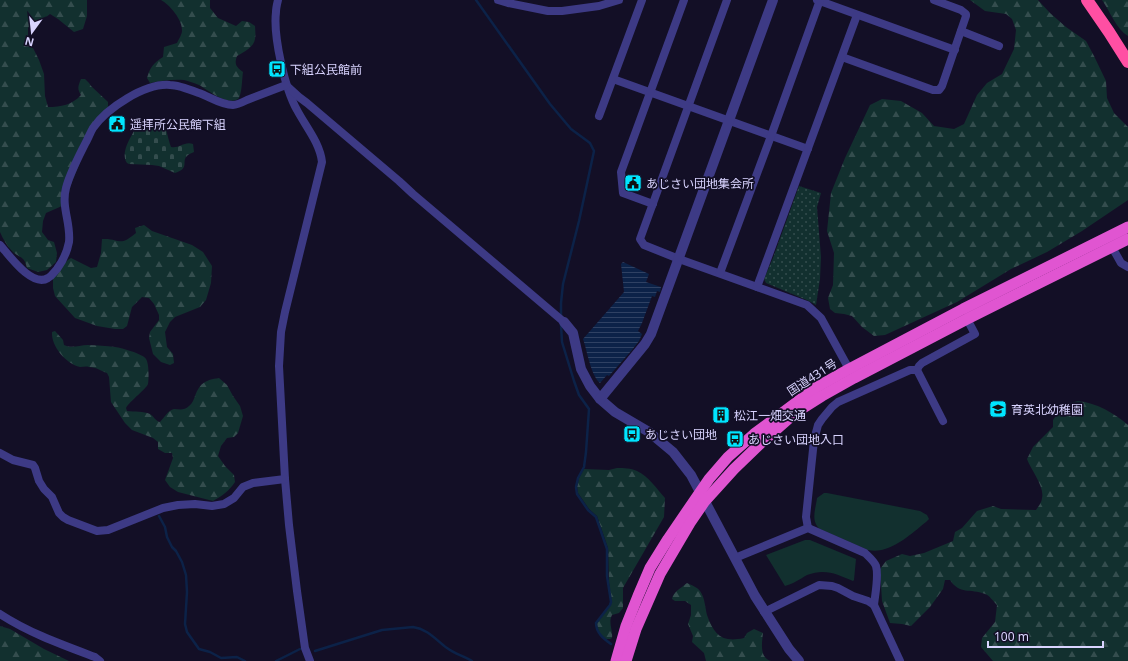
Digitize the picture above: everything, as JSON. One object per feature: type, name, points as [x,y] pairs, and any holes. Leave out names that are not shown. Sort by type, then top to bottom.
[{"type":"highway","points":[[1087,0],[1128,62]]},
{"type":"highway","name":"国道431号","points":[[616,661],[626,626],[650,568],[668,539],[702,497],[728,458],[754,434],[817,387],[849,368],[963,309],[1128,227]]},
{"type":"highway","name":"国道431号","points":[[626,661],[636,629],[660,574],[690,523],[702,497],[795,413],[854,378],[967,319],[1128,239]]},
{"type":"street","points":[[278,0],[276,26],[286,85],[296,109],[319,148],[322,162],[290,287],[281,332],[279,366],[289,525],[305,648],[310,661]]},
{"type":"street","points":[[498,0],[548,11],[562,11],[599,6],[619,0]]},
{"type":"street","points":[[599,116],[642,0]]},
{"type":"street","points":[[653,204],[623,193],[621,172],[684,0]]},
{"type":"street","points":[[727,0],[640,239],[644,245],[679,259],[807,305],[821,318],[849,368]]},
{"type":"street","points":[[600,398],[645,344],[651,334],[773,0]]},
{"type":"street","points":[[720,273],[772,136],[819,0],[955,50]]},
{"type":"street","points":[[842,57],[936,91],[939,90],[942,86],[955,50],[966,19],[966,14],[961,10],[934,0]]},
{"type":"street","points":[[757,287],[857,15]]},
{"type":"street","points":[[961,31],[999,46]]},
{"type":"street","points":[[613,79],[808,149]]},
{"type":"street","points":[[0,244],[14,262],[34,278],[43,280],[51,275],[60,265],[66,254],[69,242],[69,228],[64,207],[66,189],[77,160],[98,123],[113,108],[136,93],[160,85],[171,85],[199,93],[223,103],[234,105],[286,85]]},
{"type":"street","points":[[286,85],[560,319],[573,333],[581,369],[590,386],[615,412],[649,432],[673,452],[691,475],[764,612],[788,649],[799,661]]},
{"type":"street","points":[[1112,247],[1121,262],[1128,267]]},
{"type":"street","points":[[917,370],[922,363],[975,334],[967,319]]},
{"type":"street","points":[[808,528],[806,517],[814,440],[822,419],[832,407],[847,398],[910,370],[917,370]]},
{"type":"street","points":[[917,370],[943,421]]},
{"type":"street","points":[[0,453],[13,460],[33,465],[44,490],[52,497],[63,517],[97,531],[108,530],[163,508],[178,505],[195,504],[212,506],[224,504],[234,498],[243,487],[253,483],[285,479]]},
{"type":"street","points":[[735,558],[808,528],[865,553],[876,566],[874,605],[900,661]]},
{"type":"street","points":[[764,612],[819,585],[838,588],[874,605]]},
{"type":"street","points":[[0,614],[32,631],[95,657],[100,661]]},
{"type":"green space","points":[[0,0],[87,0],[87,16],[83,29],[74,32],[50,14],[37,24],[31,24],[28,28],[28,38],[44,74],[45,96],[48,107],[66,105],[78,98],[81,95],[78,87],[81,79],[85,79],[108,102],[108,108],[99,116],[62,206],[46,213],[43,221],[42,232],[48,240],[54,242],[57,253],[56,262],[47,270],[38,272],[27,268],[23,259],[10,249],[0,232]]},
{"type":"green space","points":[[161,0],[210,0],[210,8],[218,18],[236,26],[242,21],[249,22],[255,26],[255,37],[253,44],[237,56],[236,59],[236,65],[243,72],[241,91],[238,99],[234,101],[223,99],[190,81],[171,80],[150,83],[147,78],[148,74],[154,64],[163,57],[164,47],[177,43],[182,32],[182,27],[178,17],[168,5]]},
{"type":"green space","points":[[970,0],[1038,0],[1066,27],[1086,41],[1106,81],[1107,98],[1114,113],[1128,127],[1128,200],[1082,231],[1047,252],[1011,269],[957,302],[885,335],[874,336],[862,327],[852,316],[835,313],[830,309],[828,298],[833,285],[834,253],[827,231],[831,193],[845,158],[870,105],[882,99],[901,101],[922,113],[934,126],[954,129],[964,124],[977,95],[987,83],[1002,74],[1014,49],[1016,30],[1012,19],[1006,14],[985,11]]},
{"type":"green space","points":[[1102,0],[1128,0],[1128,36],[1120,29]]},
{"type":"green space","points":[[139,122],[163,122],[171,147],[177,147],[187,143],[193,144],[194,152],[186,157],[183,169],[175,173],[159,166],[127,163],[125,158],[126,148]]},
{"type":"green space","points":[[799,186],[821,193],[817,207],[821,257],[820,279],[816,305],[766,283],[764,279]]},
{"type":"green space","points":[[144,225],[152,231],[192,245],[203,252],[212,266],[211,283],[206,300],[200,307],[175,317],[170,322],[165,332],[167,347],[173,354],[174,363],[170,365],[161,362],[153,354],[149,338],[150,332],[159,320],[159,315],[154,304],[149,298],[142,297],[132,307],[127,326],[123,329],[115,329],[97,326],[75,318],[55,296],[53,288],[53,278],[68,260],[71,258],[91,268],[97,267],[101,253],[102,239],[119,241],[126,240],[136,233],[135,228]]},
{"type":"green space","points":[[55,331],[63,340],[64,345],[67,346],[73,347],[91,345],[115,347],[144,357],[148,364],[148,384],[126,408],[127,411],[150,414],[160,422],[168,412],[174,409],[187,408],[193,401],[201,385],[207,381],[219,378],[227,385],[240,406],[243,416],[238,433],[234,437],[227,438],[221,446],[218,456],[234,475],[235,482],[230,488],[213,501],[178,492],[170,487],[165,480],[173,458],[172,453],[165,453],[158,449],[158,442],[153,438],[132,430],[125,423],[111,402],[109,377],[107,373],[94,368],[75,365],[60,354],[52,337],[52,332]]},
{"type":"green space","points":[[1078,401],[1105,409],[1128,425],[1128,661],[993,661],[981,647],[982,638],[995,622],[997,605],[990,597],[980,592],[958,588],[950,580],[945,580],[943,589],[930,607],[911,626],[890,623],[882,601],[880,569],[886,561],[902,554],[910,556],[924,553],[953,541],[955,532],[962,528],[977,511],[993,506],[1001,509],[1036,510],[1040,504],[1042,494],[1040,484],[1027,459],[1033,447],[1053,427],[1053,420],[1060,410],[1066,404]]},
{"type":"green space","points":[[617,468],[637,471],[652,483],[665,498],[664,517],[623,588],[623,608],[619,613],[612,615],[610,621],[612,638],[606,639],[602,636],[597,623],[611,605],[608,548],[597,516],[589,509],[578,493],[577,487],[579,478],[584,469],[609,470]]},
{"type":"green space","points":[[824,493],[920,511],[927,515],[929,519],[892,547],[876,551],[868,550],[820,529],[817,526],[814,514],[817,498]]},
{"type":"green space","points":[[805,540],[810,540],[856,559],[854,580],[853,581],[831,573],[820,572],[807,575],[794,583],[785,586],[766,555]]},
{"type":"green space","points":[[687,583],[697,588],[702,594],[710,622],[720,636],[730,639],[744,638],[747,633],[754,629],[763,633],[763,653],[767,659],[771,661],[706,661],[704,653],[692,642],[693,636],[688,624],[691,615],[691,605],[685,601],[675,601],[672,599],[676,592]]},
{"type":"green space","points":[[0,626],[10,629],[44,649],[69,661],[0,661]]},
{"type":"water","points":[[623,262],[649,274],[646,282],[661,287],[660,292],[657,291],[655,297],[652,296],[638,331],[642,334],[639,341],[609,376],[607,375],[600,383],[594,375],[583,339],[624,292],[621,264]]},
{"type":"waterway","points":[[476,0],[550,104],[571,129],[590,143],[594,151],[579,221],[563,284],[561,318]]},
{"type":"waterway","points":[[561,325],[562,342],[574,381],[579,395],[589,409],[584,467],[578,478],[576,487],[577,494],[588,510],[596,517],[607,549],[607,576],[611,602],[596,623],[596,627],[603,638],[611,644]]},
{"type":"waterway","points":[[159,516],[165,527],[167,537],[182,562],[186,575],[187,592],[185,624],[187,632],[199,649],[210,652],[221,658],[237,657],[245,661]]},
{"type":"waterway","points":[[315,651],[382,630],[413,627],[427,632],[450,650],[472,661]]},
{"type":"waterway","points":[[276,661],[300,649]]},
{"type":"place","name":"下組公民館前","points":[[277,69]]},
{"type":"place","name":"遥拝所公民館下組","points":[[117,124]]},
{"type":"place","name":"あじさい団地集会所","points":[[633,183]]},
{"type":"place","name":"育英北幼稚園","points":[[998,409]]},
{"type":"place","name":"松江一畑交通","points":[[721,415]]},
{"type":"place","name":"あじさい団地","points":[[632,434]]},
{"type":"place","name":"あじさい団地入口","points":[[735,439]]}]
